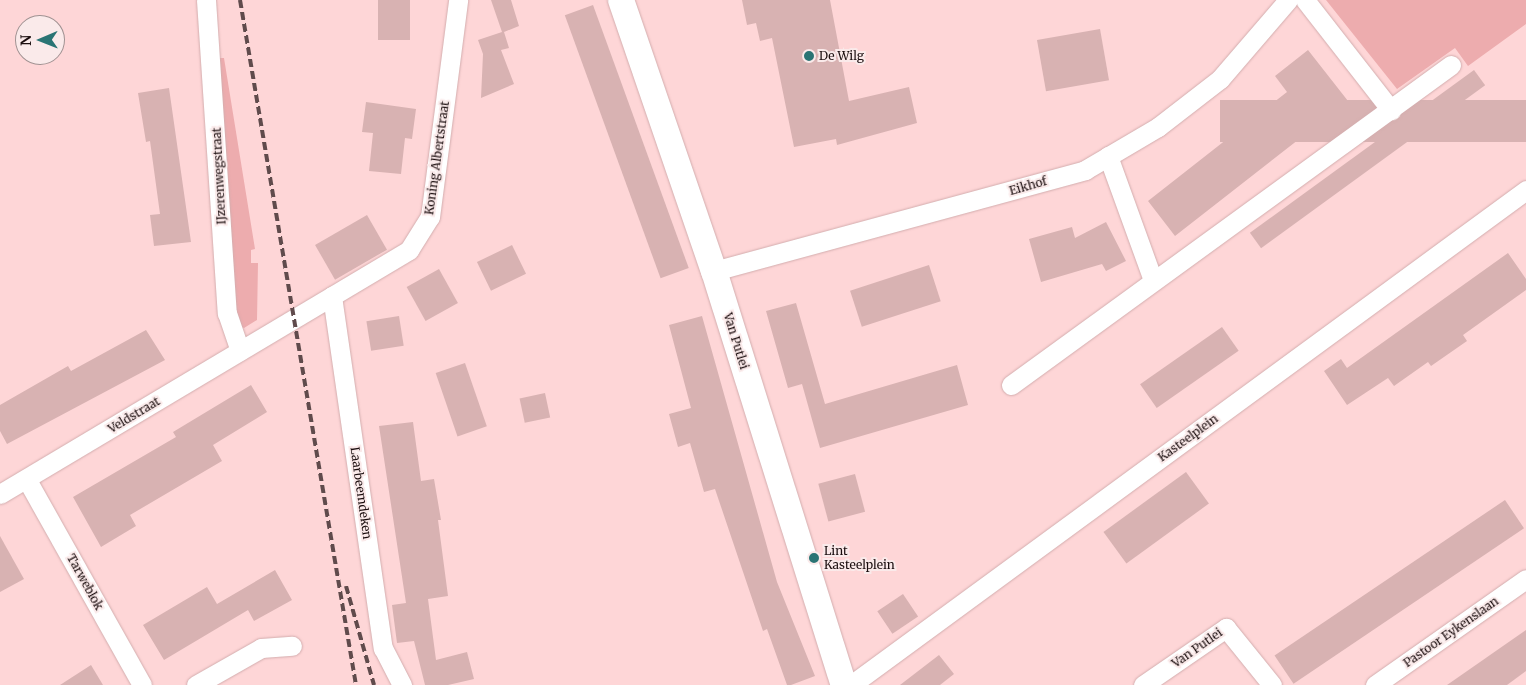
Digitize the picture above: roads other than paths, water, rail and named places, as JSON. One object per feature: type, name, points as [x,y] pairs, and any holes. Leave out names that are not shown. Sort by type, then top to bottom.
[{"type":"street","name":"IJzerenwegstraat","points":[[206,0],[227,313],[240,351]]},
{"type":"street","name":"Koning Albertstraat","points":[[267,335],[409,250],[430,217],[458,0]]},
{"type":"street","name":"Van Putlei","points":[[621,0],[714,271],[844,685]]},
{"type":"street","name":"Eikhof","points":[[714,271],[1085,170],[1158,127],[1220,79],[1288,0]]},
{"type":"street","points":[[1305,0],[1391,110]]},
{"type":"street","points":[[1011,385],[1451,65]]},
{"type":"street","points":[[1108,156],[1153,280]]},
{"type":"street","name":"Kasteelplein","points":[[851,685],[1526,190]]},
{"type":"street","name":"Laarbeemdeken","points":[[332,296],[383,648],[402,685]]},
{"type":"street","name":"Veldstraat","points":[[0,494],[27,480],[267,335]]},
{"type":"street","name":"Tarweblok","points":[[27,480],[142,685]]},
{"type":"street","name":"Pastoor Eykenslaan","points":[[1375,685],[1526,579]]},
{"type":"street","name":"Van Putlei","points":[[1143,685],[1226,628],[1272,685]]},
{"type":"street","points":[[196,685],[261,648],[292,646]]},
{"type":"railway","points":[[240,0],[356,685]]},
{"type":"railway","points":[[346,586],[374,685]]},
{"type":"place","name":"De Wilg","points":[[809,56]]},
{"type":"place","name":"Lint Kasteelplein","points":[[814,558]]}]
